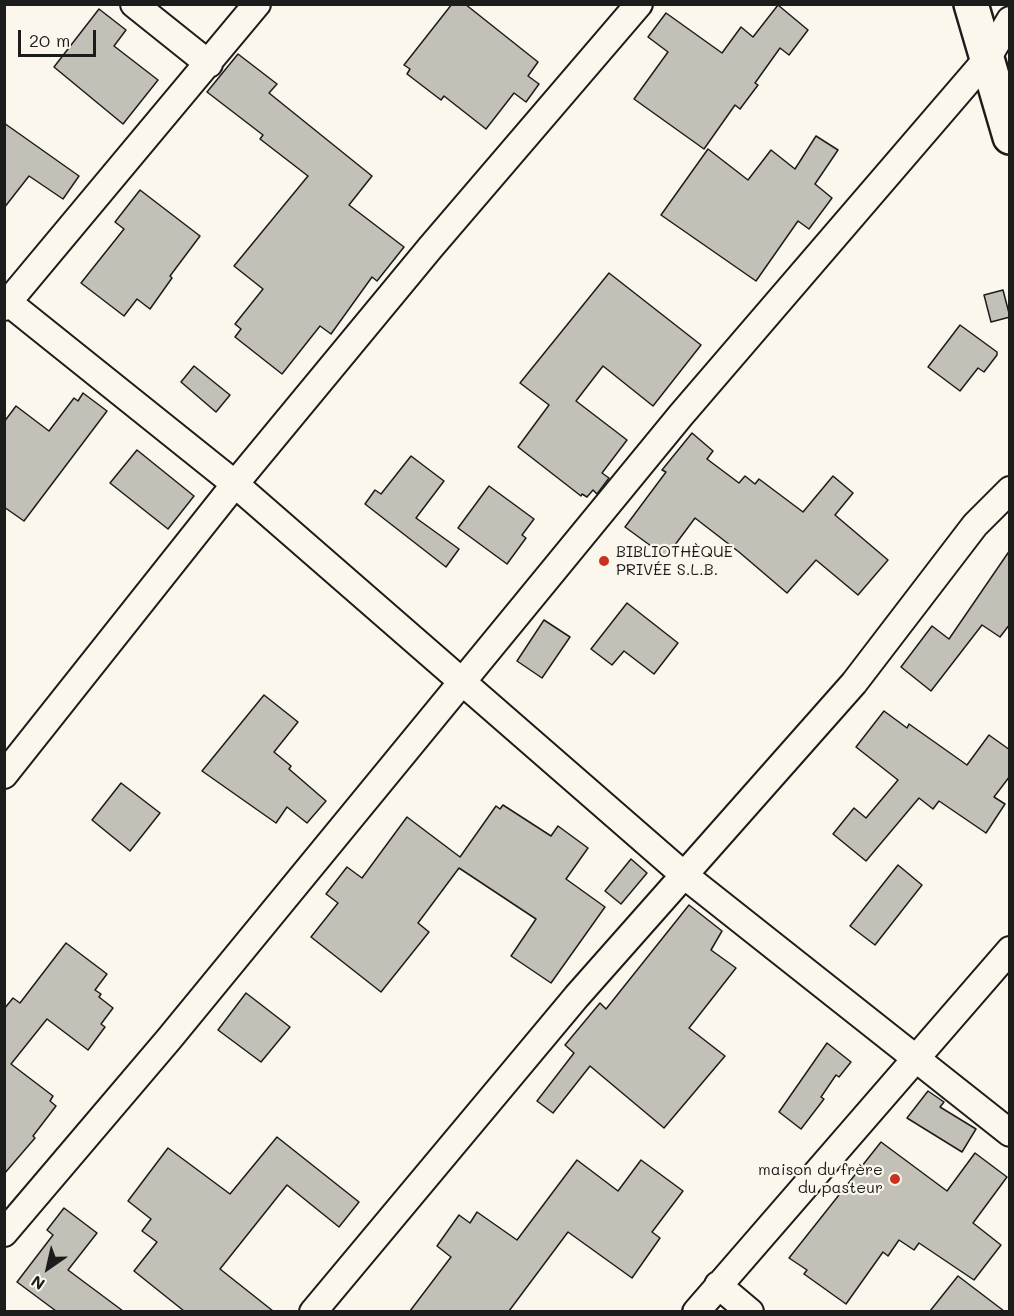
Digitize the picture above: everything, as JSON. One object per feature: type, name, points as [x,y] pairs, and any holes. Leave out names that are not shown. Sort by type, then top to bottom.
[{"type":"street","points":[[134,4],[209,64]]},
{"type":"street","points":[[257,4],[209,64],[6,303],[235,484],[684,875],[1010,1132]]},
{"type":"street","points":[[4,776],[235,484],[430,248],[639,4]]},
{"type":"street","points":[[971,4],[1010,137]]},
{"type":"street","points":[[4,1233],[169,1039],[681,415],[987,59],[1010,20]]},
{"type":"street","points":[[313,1311],[577,996],[854,683],[975,525],[1010,490]]},
{"type":"street","points":[[696,1311],[1010,950]]},
{"type":"street","points":[[718,1285],[750,1311]]},
{"type":"building","points":[[452,4],[465,4],[538,62],[528,76],[539,84],[526,102],[514,93],[486,129],[444,96],[441,100],[407,74],[410,69],[404,65]]},
{"type":"building","points":[[778,5],[808,30],[789,55],[780,48],[755,83],[758,85],[740,109],[735,105],[704,149],[634,99],[668,52],[648,37],[666,13],[722,53],[741,27],[753,37]]},
{"type":"building","points":[[99,9],[126,30],[114,46],[158,80],[123,124],[54,67]]},
{"type":"building","points":[[238,54],[277,84],[269,93],[372,176],[349,205],[404,247],[377,281],[372,277],[331,334],[320,326],[282,374],[235,337],[241,329],[235,324],[263,289],[234,266],[308,176],[260,139],[263,135],[207,92]]},
{"type":"building","points":[[4,123],[79,176],[63,199],[29,176],[4,208]]},
{"type":"building","points":[[816,136],[838,150],[815,184],[832,198],[809,229],[798,221],[756,281],[661,215],[708,149],[748,180],[771,150],[795,169]]},
{"type":"building","points":[[140,190],[200,236],[170,276],[172,278],[150,309],[137,299],[124,316],[81,283],[124,229],[115,222]]},
{"type":"building","points":[[609,273],[701,345],[653,406],[603,366],[576,401],[627,440],[602,473],[609,478],[597,494],[593,490],[587,497],[582,494],[581,496],[518,447],[549,405],[520,383]]},
{"type":"building","points":[[1003,290],[1010,317],[991,322],[984,295]]},
{"type":"building","points":[[960,325],[997,352],[997,355],[984,372],[978,368],[960,391],[928,367]]},
{"type":"building","points":[[194,366],[230,395],[216,412],[181,382]]},
{"type":"building","points":[[83,393],[107,411],[24,521],[4,507],[4,422],[16,406],[49,431],[74,398],[78,401]]},
{"type":"building","points":[[692,433],[713,451],[707,459],[739,483],[745,476],[755,484],[759,479],[803,512],[833,476],[853,493],[835,515],[888,560],[858,595],[816,560],[787,593],[695,518],[666,557],[625,527],[666,472],[662,470]]},
{"type":"building","points":[[137,450],[194,496],[168,529],[110,483]]},
{"type":"building","points":[[411,456],[444,481],[416,518],[459,549],[446,567],[365,504],[375,490],[381,494]]},
{"type":"building","points":[[489,486],[534,519],[522,535],[526,538],[507,564],[458,528]]},
{"type":"building","points":[[1010,550],[1010,624],[1000,637],[982,625],[931,691],[901,667],[932,626],[949,639]]},
{"type":"building","points":[[627,603],[678,643],[654,674],[624,651],[612,665],[591,649]]},
{"type":"building","points":[[544,620],[570,637],[542,678],[517,661]]},
{"type":"building","points":[[264,695],[298,722],[274,752],[291,766],[289,769],[326,801],[307,823],[287,807],[276,823],[202,771]]},
{"type":"building","points":[[884,711],[907,728],[909,724],[967,765],[989,735],[1010,750],[1010,776],[994,797],[1005,804],[986,833],[939,801],[933,809],[919,798],[866,861],[833,834],[854,808],[866,818],[898,780],[856,747]]},
{"type":"building","points":[[121,783],[160,813],[130,851],[92,820]]},
{"type":"building","points":[[503,805],[551,836],[558,826],[588,848],[566,879],[605,907],[551,983],[511,956],[536,919],[459,868],[418,923],[429,932],[381,992],[311,937],[338,903],[326,894],[347,867],[362,878],[407,817],[460,857],[496,806],[500,809]]},
{"type":"building","points":[[631,859],[647,873],[621,904],[605,891]]},
{"type":"building","points":[[898,865],[922,885],[875,945],[850,926]]},
{"type":"building","points":[[689,905],[722,931],[711,950],[736,968],[689,1028],[725,1056],[664,1128],[590,1066],[553,1113],[537,1101],[574,1053],[565,1045],[600,1003],[606,1009]]},
{"type":"building","points":[[66,943],[107,974],[95,990],[101,994],[99,997],[113,1008],[101,1024],[105,1027],[88,1050],[47,1019],[11,1064],[53,1096],[50,1101],[56,1106],[33,1136],[35,1138],[4,1174],[4,1009],[13,998],[20,1003]]},
{"type":"building","points":[[246,993],[290,1027],[261,1062],[218,1030]]},
{"type":"building","points":[[827,1043],[851,1062],[839,1077],[836,1075],[821,1097],[824,1099],[801,1129],[779,1112]]},
{"type":"building","points":[[928,1091],[944,1102],[940,1107],[976,1129],[962,1152],[907,1118]]},
{"type":"building","points":[[277,1137],[359,1202],[339,1227],[287,1185],[220,1269],[273,1311],[184,1311],[134,1271],[157,1242],[142,1231],[151,1219],[128,1201],[168,1148],[230,1194]]},
{"type":"building","points":[[881,1142],[947,1191],[975,1153],[1007,1177],[973,1223],[1001,1245],[974,1280],[919,1243],[914,1250],[899,1240],[888,1256],[883,1252],[846,1304],[804,1274],[807,1270],[789,1258]]},
{"type":"building","points":[[577,1160],[618,1191],[641,1160],[683,1191],[652,1232],[660,1238],[632,1278],[568,1232],[509,1311],[410,1311],[451,1257],[437,1246],[459,1215],[470,1223],[477,1212],[517,1240]]},
{"type":"building","points":[[64,1208],[97,1233],[68,1270],[123,1311],[56,1311],[17,1282],[53,1235],[47,1230]]},
{"type":"building","points":[[958,1276],[1004,1311],[930,1311]]},
{"type":"place","name":"BIBLIOTHÈQUE PRIVÉE S.L.B.","points":[[604,561]]},
{"type":"place","name":"maison du frère du pasteur","points":[[895,1179]]}]
